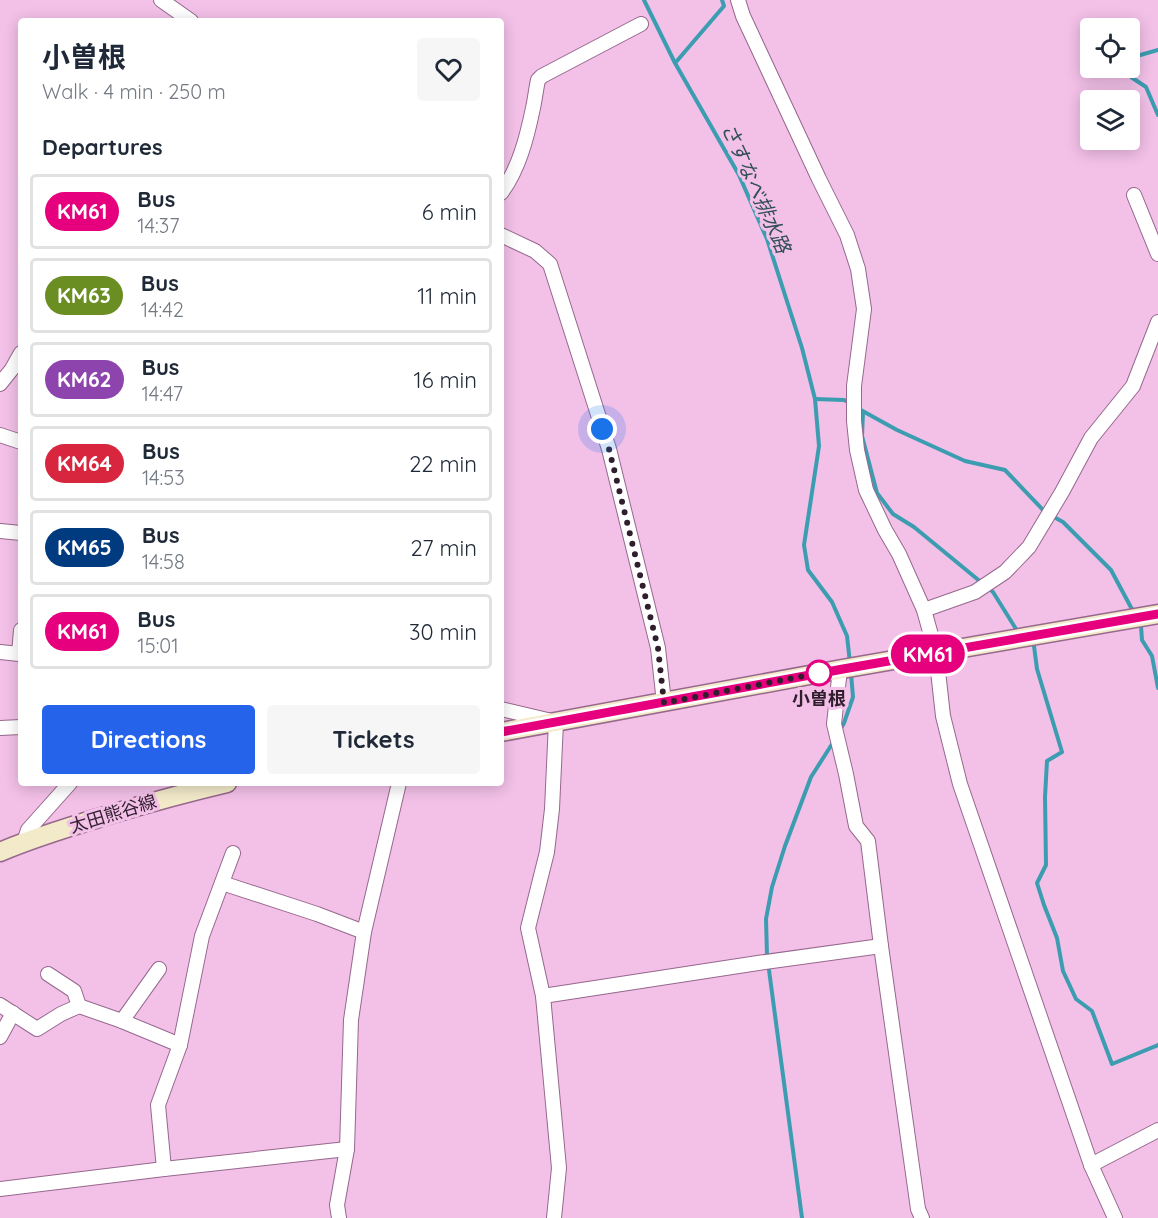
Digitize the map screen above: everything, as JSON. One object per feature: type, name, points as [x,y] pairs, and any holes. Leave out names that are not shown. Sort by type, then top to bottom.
[{"type":"main road","points":[[504,731],[847,668],[1158,614]]},
{"type":"main road","name":"太田熊谷線","points":[[0,852],[72,826],[214,786]]},
{"type":"street","points":[[161,0],[187,18]]},
{"type":"street","points":[[738,0],[743,16],[847,235],[858,269],[864,309],[854,386],[854,415],[857,450],[866,490],[899,554],[924,610],[936,653],[943,716],[960,784],[1091,1165],[1115,1218]]},
{"type":"street","points":[[504,189],[524,145],[538,80],[641,24]]},
{"type":"street","points":[[1134,195],[1158,254]]},
{"type":"street","points":[[504,236],[535,251],[549,264],[609,449],[658,648],[664,703]]},
{"type":"street","points":[[924,610],[979,590],[1005,572],[1029,547],[1091,438],[1133,386],[1158,322]]},
{"type":"street","points":[[0,384],[18,358]]},
{"type":"street","points":[[0,435],[18,441]]},
{"type":"street","points":[[0,531],[18,533]]},
{"type":"street","points":[[0,652],[18,654]]},
{"type":"street","points":[[847,668],[834,724],[855,826],[868,841],[918,1209],[922,1218]]},
{"type":"street","points":[[504,710],[556,722],[552,809],[547,852],[528,928],[543,996],[560,1168],[554,1218]]},
{"type":"street","points":[[0,728],[18,727]]},
{"type":"street","points":[[24,842],[28,830],[67,786]]},
{"type":"street","points":[[339,1218],[337,1205],[347,1149],[351,1020],[364,932],[398,786]]},
{"type":"street","points":[[164,1169],[158,1105],[180,1045],[202,936],[233,853]]},
{"type":"street","points":[[222,883],[364,932]]},
{"type":"street","points":[[543,996],[881,946]]},
{"type":"street","points":[[122,1021],[159,969]]},
{"type":"street","points":[[48,974],[74,991],[79,1006]]},
{"type":"street","points":[[0,1005],[37,1029],[79,1006],[180,1045]]},
{"type":"street","points":[[0,1037],[13,1013]]},
{"type":"street","points":[[1091,1165],[1158,1130]]},
{"type":"street","points":[[0,1189],[347,1149]]},
{"type":"waterway","name":"さすなべ排水路","points":[[644,0],[675,63],[739,175],[767,239],[802,348],[815,399],[819,446],[804,545],[808,570],[832,602],[847,636],[850,663]]},
{"type":"waterway","points":[[676,62],[724,6],[722,0]]},
{"type":"waterway","points":[[1140,55],[1158,50]]},
{"type":"waterway","points":[[1132,78],[1146,87],[1158,115]]},
{"type":"waterway","points":[[815,399],[844,400],[850,403]]},
{"type":"waterway","points":[[859,409],[897,430],[965,461],[1005,470],[1045,512]]},
{"type":"waterway","points":[[863,412],[862,436],[877,493],[893,514],[914,527],[993,592],[1016,629]]},
{"type":"waterway","points":[[1052,516],[1063,522],[1111,570],[1134,613]]},
{"type":"waterway","points":[[1141,626],[1142,640],[1152,656],[1158,688]]},
{"type":"waterway","points":[[1034,646],[1037,669],[1062,752],[1047,761],[1046,865],[1037,883],[1057,938],[1063,971],[1076,999],[1092,1011],[1112,1064],[1158,1045]]},
{"type":"waterway","points":[[839,732],[853,697],[851,673]]},
{"type":"waterway","points":[[802,1218],[767,955],[766,919],[772,887],[811,777],[834,741]]},
{"type":"bus line","name":"KM61","points":[[504,731],[1158,614]]},
{"type":"place","name":"小曽根","points":[[819,673]]},
{"type":"route","points":[[602,429],[609,449],[658,648],[664,703],[819,673]]}]
